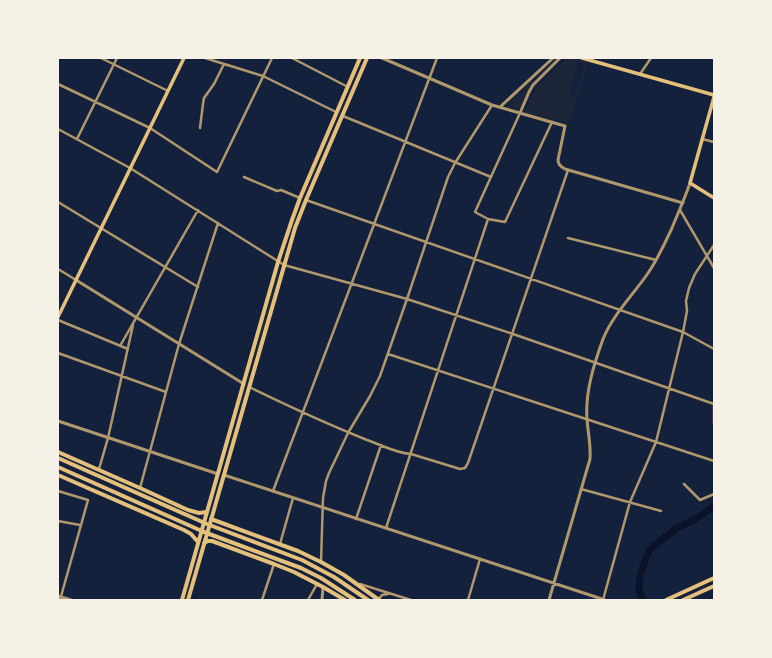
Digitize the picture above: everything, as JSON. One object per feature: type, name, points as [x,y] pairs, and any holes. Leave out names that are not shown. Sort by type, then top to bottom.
[{"type":"main road","points":[[58,319],[184,58]]},
{"type":"main road","points":[[182,600],[278,262],[300,198],[360,58]]},
{"type":"main road","points":[[188,600],[284,265],[296,228],[306,200],[367,58]]},
{"type":"main road","points":[[582,58],[714,96],[690,183],[714,198]]},
{"type":"main road","points":[[58,452],[188,510],[199,513],[207,512]]},
{"type":"main road","points":[[58,458],[207,524],[302,560],[334,577],[368,600]]},
{"type":"main road","points":[[58,467],[204,532],[301,568],[321,578],[355,600]]},
{"type":"main road","points":[[218,474],[224,475]]},
{"type":"main road","points":[[58,475],[184,530],[191,534],[198,542]]},
{"type":"main road","points":[[211,520],[280,544],[321,562],[344,575],[379,600]]},
{"type":"main road","points":[[204,543],[212,541],[294,572],[317,583],[345,600]]},
{"type":"main road","points":[[666,600],[714,578]]},
{"type":"main road","points":[[683,600],[714,586]]},
{"type":"street","points":[[100,58],[168,91]]},
{"type":"street","points":[[78,139],[117,58]]},
{"type":"street","points":[[205,58],[263,76],[336,112]]},
{"type":"street","points":[[58,84],[150,128],[217,172],[272,58]]},
{"type":"street","points":[[292,58],[348,86]]},
{"type":"street","points":[[382,58],[500,108],[565,126],[558,160],[560,166],[568,170],[683,203]]},
{"type":"street","points":[[273,491],[437,58]]},
{"type":"street","points":[[500,108],[553,58]]},
{"type":"street","points":[[552,122],[505,222],[488,219],[475,212],[529,92],[533,85],[560,58]]},
{"type":"street","points":[[640,74],[651,58]]},
{"type":"street","points":[[200,128],[204,98],[214,84],[224,64]]},
{"type":"street","points":[[321,562],[323,508],[325,489],[329,473],[348,433],[375,386],[388,354],[448,177],[455,163],[492,105]]},
{"type":"street","points":[[343,116],[491,178]]},
{"type":"street","points":[[58,130],[78,139],[130,168],[284,265],[407,299],[669,388],[714,405],[714,424]]},
{"type":"street","points":[[702,139],[714,142]]},
{"type":"street","points":[[249,387],[302,413],[348,433],[404,453],[460,469],[465,468],[494,389],[568,170]]},
{"type":"street","points":[[244,178],[276,191],[281,190],[300,198]]},
{"type":"street","points":[[549,600],[588,465],[591,451],[587,420],[588,394],[607,330],[656,260],[680,210],[690,183]]},
{"type":"street","points":[[306,200],[683,332],[714,349]]},
{"type":"street","points":[[58,202],[198,288]]},
{"type":"street","points":[[120,346],[198,210]]},
{"type":"street","points":[[680,210],[714,268]]},
{"type":"street","points":[[386,528],[488,219]]},
{"type":"street","points":[[140,488],[179,344],[218,224]]},
{"type":"street","points":[[568,238],[656,260]]},
{"type":"street","points":[[224,475],[604,600],[630,502],[656,442],[683,332],[689,288],[695,274],[714,246]]},
{"type":"street","points":[[58,270],[244,384]]},
{"type":"street","points":[[58,319],[128,349]]},
{"type":"street","points":[[99,469],[108,438],[134,322]]},
{"type":"street","points":[[58,353],[166,392]]},
{"type":"street","points":[[388,354],[714,461]]},
{"type":"street","points":[[58,421],[218,474]]},
{"type":"street","points":[[356,519],[381,445]]},
{"type":"street","points":[[684,484],[700,500],[714,494]]},
{"type":"street","points":[[581,489],[661,511]]},
{"type":"street","points":[[58,491],[88,500],[60,598],[71,600]]},
{"type":"street","points":[[280,544],[293,498]]},
{"type":"street","points":[[58,521],[80,525]]},
{"type":"street","points":[[468,600],[480,559]]},
{"type":"street","points":[[262,600],[274,564]]},
{"type":"street","points":[[308,600],[317,583]]},
{"type":"street","points":[[355,583],[411,600]]},
{"type":"street","points":[[322,600],[323,587]]},
{"type":"street","points":[[379,600],[382,595],[388,594]]},
{"type":"shaded area","points":[[362,58],[364,58],[301,205],[282,257],[297,209]]},
{"type":"shaded area","points":[[556,58],[558,58],[531,85],[520,108],[517,109],[509,107],[508,104]]},
{"type":"shaded area","points":[[567,58],[588,62],[570,123],[524,112],[537,87]],"holes":[[[578,62],[585,63],[576,96],[569,94]]]},
{"type":"shaded area","points":[[278,271],[272,301],[227,453],[277,272]]},
{"type":"waterway","points":[[643,600],[639,590],[640,576],[650,549],[677,528],[696,519],[714,506]]}]
